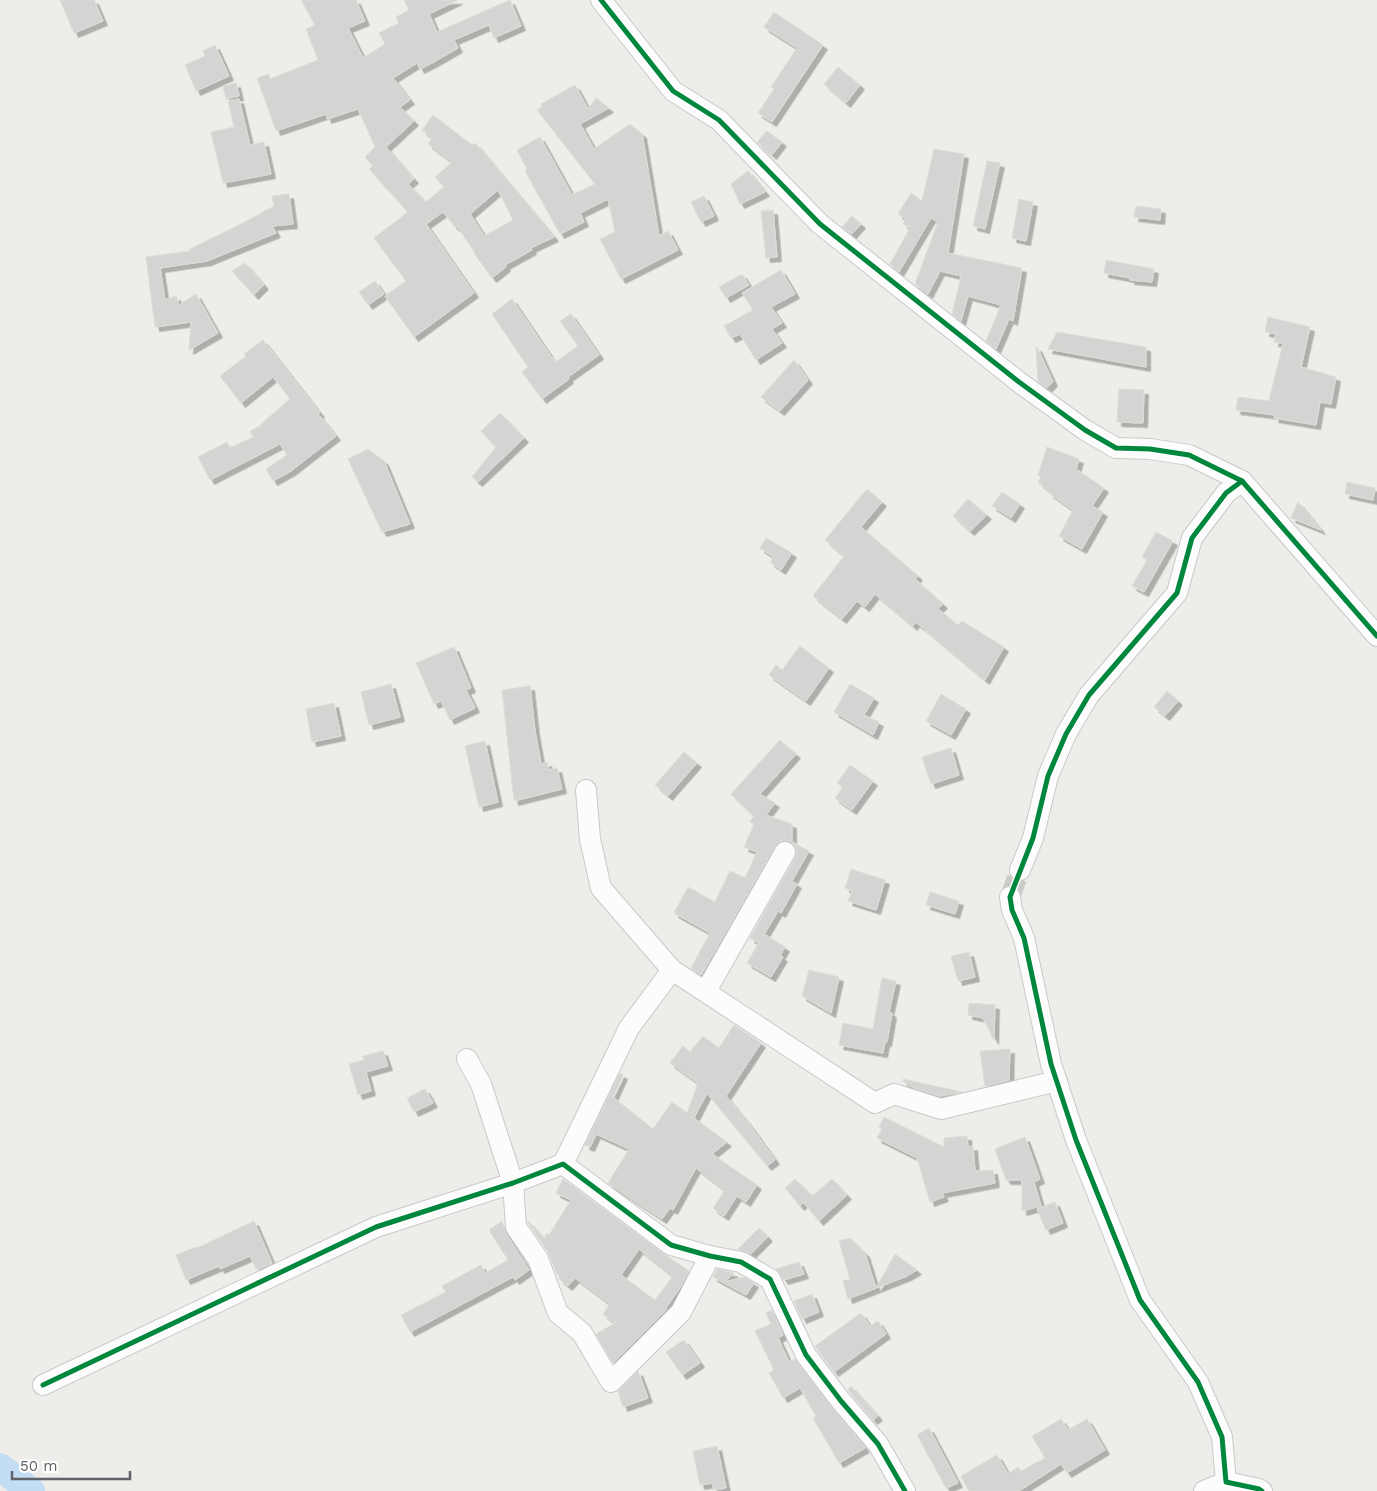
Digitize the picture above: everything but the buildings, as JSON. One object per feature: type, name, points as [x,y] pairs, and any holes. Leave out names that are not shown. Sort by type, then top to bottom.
[{"type":"street","points":[[601,0],[673,91],[719,120],[820,224],[1084,430],[1116,448],[1150,449],[1189,455],[1242,481],[1377,636]]},
{"type":"street","points":[[1020,870],[1033,838],[1048,776],[1066,734],[1089,695],[1177,593],[1192,538],[1226,493],[1242,481]]},
{"type":"street","points":[[586,790],[590,840],[601,888],[672,970],[876,1103],[894,1094],[941,1109],[1057,1081]]},
{"type":"street","points":[[706,991],[785,852]]},
{"type":"street","points":[[1010,897],[1012,910],[1024,938],[1051,1064],[1076,1140],[1140,1300],[1198,1382],[1222,1437],[1226,1482]]},
{"type":"street","points":[[43,1385],[376,1226],[513,1183],[563,1164],[629,1028],[672,970]]},
{"type":"street","points":[[467,1059],[481,1084],[513,1183],[516,1227],[538,1259],[558,1313],[582,1333],[611,1382],[680,1312],[710,1256]]},
{"type":"street","points":[[563,1164],[671,1245],[741,1262],[770,1279],[806,1355],[841,1401],[878,1444],[905,1491]]},
{"type":"street","points":[[1204,1491],[1226,1482],[1260,1488],[1262,1491]]},
{"type":"waterway","points":[[0,1467],[31,1491]]},
{"type":"tunnel","points":[[1010,897],[1020,870]]},
{"type":"cycle path","points":[[601,0],[673,91],[719,120],[820,224],[1019,382],[1085,430],[1116,448],[1150,449],[1189,455],[1242,481],[1377,636]]},
{"type":"cycle path","points":[[1242,481],[1226,493],[1192,538],[1177,593],[1089,695],[1066,734],[1048,776],[1033,838],[1010,897],[1012,910],[1024,938],[1051,1064],[1076,1140],[1140,1300],[1198,1382],[1222,1437],[1226,1482],[1262,1491]]},
{"type":"cycle path","points":[[43,1385],[376,1227],[513,1183],[563,1164],[671,1245],[741,1262],[770,1279],[806,1355],[841,1401],[878,1444],[905,1491]]}]
